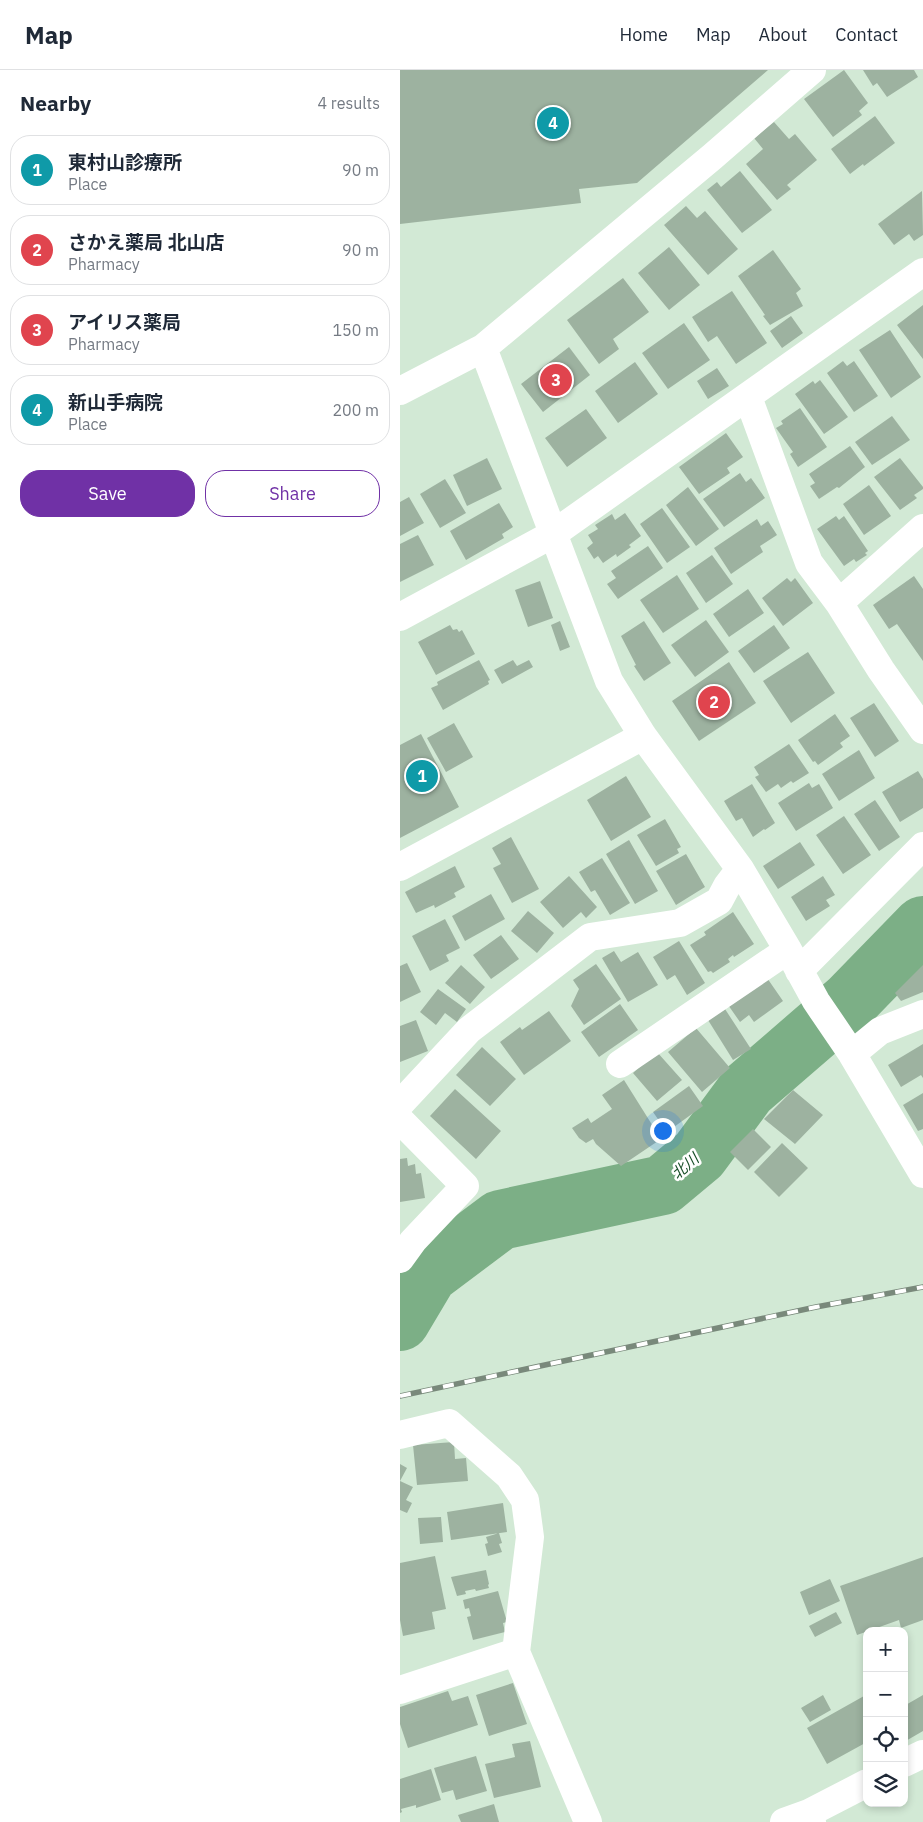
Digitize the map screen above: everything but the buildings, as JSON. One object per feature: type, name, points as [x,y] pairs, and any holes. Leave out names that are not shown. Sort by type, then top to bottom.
[{"type":"street","points":[[400,391],[483,348],[712,157],[812,70]]},
{"type":"street","points":[[400,617],[553,534],[923,272]]},
{"type":"street","points":[[483,348],[609,681],[643,736],[740,869],[816,1001],[848,1047],[923,1174]]},
{"type":"street","points":[[748,397],[808,563],[839,603],[881,670],[923,730]]},
{"type":"street","points":[[839,603],[923,528]]},
{"type":"street","points":[[400,867],[643,736]]},
{"type":"street","points":[[620,1064],[793,961],[923,846]]},
{"type":"street","points":[[400,1104],[469,1030],[590,937],[680,923],[719,901],[726,886],[740,869]]},
{"type":"street","points":[[848,1047],[880,1031],[923,1014]]},
{"type":"street","points":[[400,1120],[465,1186],[413,1241],[400,1259]]},
{"type":"street","points":[[400,1436],[449,1423],[509,1476],[525,1500],[530,1537],[516,1652],[588,1822]]},
{"type":"street","points":[[400,1690],[516,1652]]},
{"type":"street","points":[[906,1762],[923,1754]]},
{"type":"street","points":[[784,1822],[811,1818],[863,1786]]},
{"type":"waterway","name":"北川","points":[[400,1321],[428,1274],[500,1220],[663,1185],[699,1155],[747,1090],[850,1001],[923,926]]},
{"type":"railway","points":[[400,1396],[816,1307],[923,1287]]},
{"type":"place","name":"新山手病院","points":[[553,123]]},
{"type":"place","name":"アイリス薬局","points":[[556,380]]},
{"type":"place","name":"さかえ薬局 北山店","points":[[714,702]]},
{"type":"place","name":"東村山診療所","points":[[422,776]]}]
